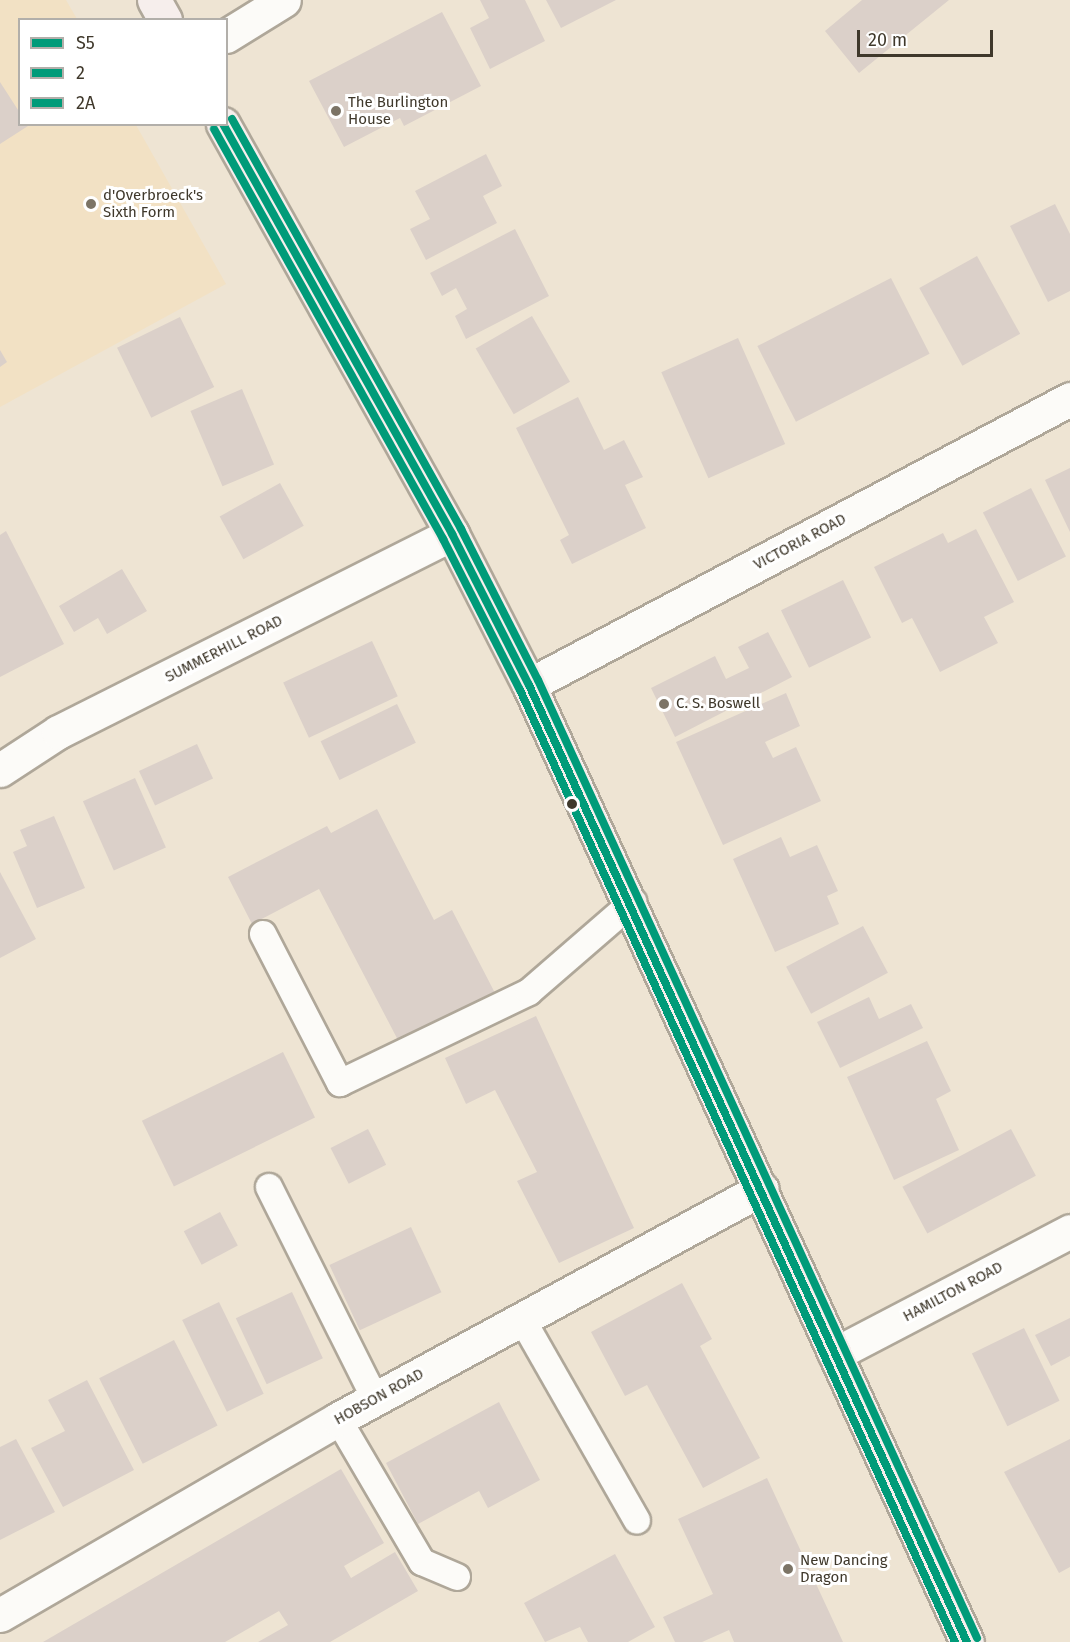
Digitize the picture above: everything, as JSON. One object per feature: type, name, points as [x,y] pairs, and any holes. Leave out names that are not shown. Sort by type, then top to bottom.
[{"type":"main road","points":[[154,0],[164,18]]},
{"type":"main road","points":[[224,126],[452,534],[529,685],[633,902],[966,1642]]},
{"type":"street","points":[[228,35],[284,0]]},
{"type":"street","name":"VICTORIA ROAD","points":[[529,685],[1070,399]]},
{"type":"street","name":"SUMMERHILL ROAD","points":[[0,770],[58,732],[452,534]]},
{"type":"street","name":"HOBSON ROAD","points":[[0,1615],[338,1419],[762,1189]]},
{"type":"street","name":"HAMILTON ROAD","points":[[835,1354],[1070,1231]]},
{"type":"lane","points":[[263,934],[340,1083],[529,992],[633,902]]},
{"type":"lane","points":[[269,1187],[375,1399]]},
{"type":"lane","points":[[522,1319],[636,1521]]},
{"type":"lane","points":[[338,1419],[422,1562],[457,1577]]},
{"type":"shaded area","name":"d'Overbroeck's Sixth Form","points":[[0,0],[66,0],[76,18],[18,18],[18,126],[137,126],[226,284],[0,407]]},
{"type":"building","points":[[480,0],[525,0],[545,41],[490,69],[470,28],[489,18]]},
{"type":"building","points":[[546,0],[616,0],[561,28]]},
{"type":"building","points":[[862,0],[949,0],[859,73],[825,31]]},
{"type":"building","points":[[442,12],[481,86],[404,126],[400,118],[344,147],[309,81]]},
{"type":"building","points":[[0,82],[18,110],[18,126],[28,126],[0,144]]},
{"type":"building","points":[[486,154],[502,186],[483,196],[497,223],[426,260],[410,229],[430,219],[415,191]]},
{"type":"building","points":[[1055,204],[1070,234],[1070,291],[1048,302],[1010,226]]},
{"type":"building","points":[[515,229],[549,296],[466,339],[455,316],[467,309],[456,288],[442,296],[430,273]]},
{"type":"building","points":[[977,256],[1020,334],[962,366],[919,288]]},
{"type":"building","points":[[891,278],[930,354],[796,422],[757,346]]},
{"type":"building","points":[[532,316],[570,382],[514,414],[476,348]]},
{"type":"building","points":[[180,317],[214,387],[151,418],[117,348]]},
{"type":"building","points":[[738,338],[785,444],[708,478],[661,372]]},
{"type":"building","points":[[0,350],[7,362],[0,367]]},
{"type":"building","points":[[242,389],[274,464],[222,486],[190,411]]},
{"type":"building","points":[[578,397],[604,450],[624,440],[643,477],[625,485],[646,528],[572,564],[560,540],[569,535],[516,428]]},
{"type":"building","points":[[1070,468],[1070,532],[1045,480]]},
{"type":"building","points":[[280,483],[304,526],[243,559],[220,516]]},
{"type":"building","points":[[1031,488],[1066,557],[1018,581],[983,513]]},
{"type":"building","points":[[976,529],[1014,602],[984,617],[998,643],[940,672],[912,618],[902,623],[874,567],[943,533],[948,543]]},
{"type":"building","points":[[6,531],[64,644],[0,677],[0,535]]},
{"type":"building","points":[[122,569],[147,611],[107,634],[98,618],[74,632],[59,606]]},
{"type":"building","points":[[843,580],[871,638],[809,668],[781,610]]},
{"type":"building","points":[[768,632],[792,677],[675,737],[651,688],[715,656],[726,679],[749,668],[738,647]]},
{"type":"building","points":[[372,641],[398,696],[309,738],[283,682]]},
{"type":"building","points":[[786,693],[800,726],[765,742],[773,758],[796,747],[821,801],[723,845],[676,742]]},
{"type":"building","points":[[397,704],[416,743],[339,780],[321,741]]},
{"type":"building","points":[[197,744],[213,778],[155,805],[139,771]]},
{"type":"building","points":[[135,778],[166,847],[114,871],[83,801]]},
{"type":"building","points":[[377,809],[434,920],[452,910],[495,993],[399,1042],[319,889],[252,924],[228,877],[327,826],[331,833]]},
{"type":"building","points":[[54,816],[85,888],[37,908],[13,852],[27,846],[20,830]]},
{"type":"building","points":[[781,837],[790,857],[817,845],[838,891],[827,896],[839,924],[775,952],[733,859]]},
{"type":"building","points":[[0,872],[36,939],[0,958]]},
{"type":"building","points":[[863,926],[888,973],[811,1014],[786,967]]},
{"type":"building","points":[[869,997],[879,1019],[911,1004],[923,1028],[840,1068],[817,1022]]},
{"type":"building","points":[[536,1016],[634,1228],[559,1263],[517,1181],[537,1172],[495,1090],[466,1104],[445,1058]]},
{"type":"building","points":[[927,1041],[951,1091],[936,1099],[959,1150],[894,1180],[847,1077]]},
{"type":"building","points":[[283,1052],[315,1118],[174,1186],[142,1121]]},
{"type":"building","points":[[368,1129],[386,1165],[349,1184],[331,1148]]},
{"type":"building","points":[[1011,1129],[1036,1176],[927,1234],[902,1187]]},
{"type":"building","points":[[220,1212],[238,1246],[202,1265],[184,1231]]},
{"type":"building","points":[[411,1227],[441,1292],[360,1330],[329,1265]]},
{"type":"building","points":[[682,1283],[712,1339],[700,1346],[760,1458],[703,1488],[647,1385],[625,1396],[591,1332]]},
{"type":"building","points":[[292,1292],[323,1358],[267,1384],[236,1318]]},
{"type":"building","points":[[219,1302],[264,1394],[227,1412],[182,1320]]},
{"type":"building","points":[[1070,1318],[1070,1356],[1051,1366],[1035,1335]]},
{"type":"building","points":[[1024,1328],[1060,1401],[1007,1426],[972,1353]]},
{"type":"building","points":[[174,1340],[218,1426],[143,1464],[99,1378]]},
{"type":"building","points":[[87,1380],[134,1470],[63,1507],[31,1448],[65,1431],[48,1400]]},
{"type":"building","points":[[499,1402],[540,1480],[488,1508],[479,1491],[418,1524],[386,1463]]},
{"type":"building","points":[[16,1439],[55,1512],[0,1540],[0,1447]]},
{"type":"building","points":[[1070,1439],[1070,1567],[1059,1573],[1004,1472]]},
{"type":"building","points":[[341,1469],[384,1543],[344,1566],[351,1578],[395,1552],[418,1591],[330,1642],[258,1642],[288,1625],[279,1611],[225,1642],[43,1642]]},
{"type":"building","points":[[767,1478],[843,1642],[734,1642],[729,1630],[702,1642],[675,1642],[663,1617],[713,1594],[678,1519]]},
{"type":"building","points":[[615,1554],[655,1627],[628,1642],[588,1642],[580,1627],[545,1642],[524,1603]]},
{"type":"transit line","name":"2A","points":[[232,119],[461,529],[538,680],[977,1638]]},
{"type":"transit line","name":"S5","points":[[224,126],[452,534],[529,685],[967,1642]]},
{"type":"transit line","name":"2","points":[[214,129],[443,539],[520,690],[955,1642]]},
{"type":"place","name":"The Burlington House","points":[[336,111]]},
{"type":"place","name":"d'Overbroeck's Sixth Form","points":[[91,204]]},
{"type":"place","name":"C. S. Boswell","points":[[664,704]]},
{"type":"place","name":"New Dancing Dragon","points":[[788,1569]]}]
